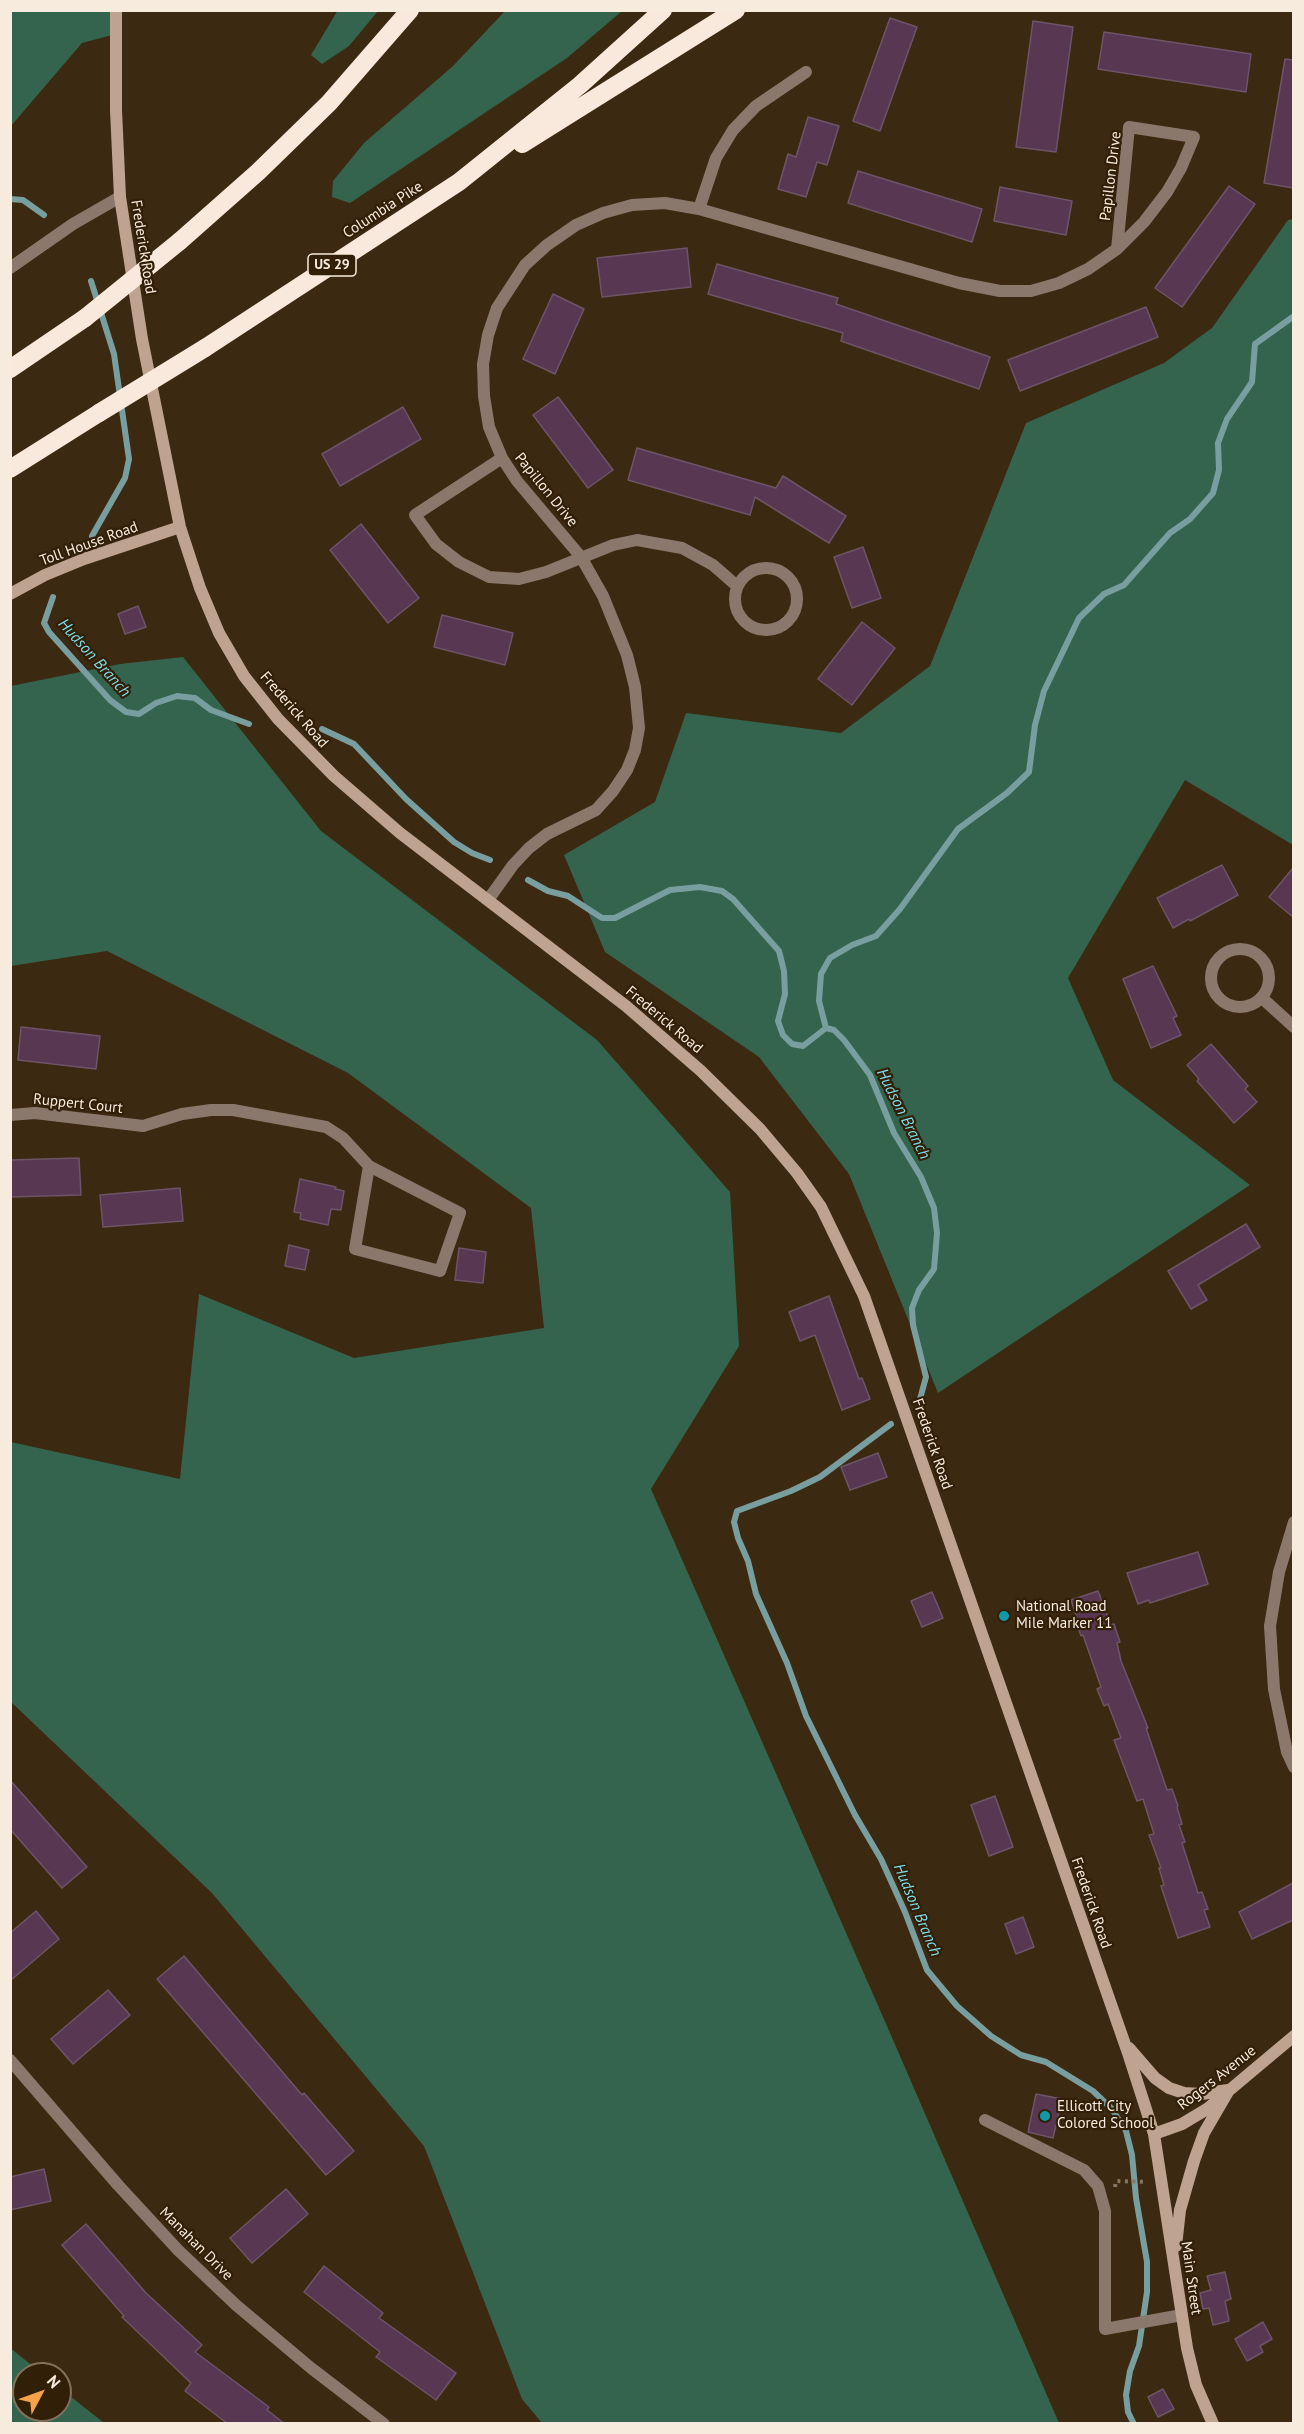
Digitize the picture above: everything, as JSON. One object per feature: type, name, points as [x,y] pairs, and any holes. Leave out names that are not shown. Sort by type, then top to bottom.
[{"type":"highway","points":[[329,103],[410,10]]},
{"type":"highway","points":[[10,369],[85,318],[180,241],[258,172],[420,10]]},
{"type":"highway","name":"Columbia Pike","points":[[10,469],[204,348],[459,182],[580,85],[663,10]]},
{"type":"highway","points":[[459,182],[736,10]]},
{"type":"main road","name":"Frederick Road","points":[[116,10],[116,110],[120,196],[142,339],[180,527],[200,588],[219,633],[244,676],[278,719],[334,776],[400,833],[626,1006],[701,1071],[760,1129],[821,1206],[864,1296],[1124,2041],[1154,2134]]},
{"type":"main road","name":"Toll House Road","points":[[10,594],[45,575],[84,559],[180,527]]},
{"type":"main road","name":"Rogers Avenue","points":[[1154,2134],[1182,2124],[1207,2109],[1293,2036]]},
{"type":"main road","points":[[1124,2041],[1155,2078],[1170,2088],[1184,2093],[1202,2094],[1229,2090]]},
{"type":"main road","points":[[1176,2285],[1176,2245],[1180,2210],[1204,2133],[1229,2090]]},
{"type":"main road","name":"Main Street","points":[[1154,2134],[1163,2182],[1176,2285],[1196,2385],[1213,2424]]},
{"type":"street","points":[[699,208],[716,158],[733,130],[756,106],[806,72]]},
{"type":"street","name":"Papillon Drive","points":[[488,900],[513,865],[529,848],[547,834],[596,810],[613,791],[627,770],[635,750],[639,728],[635,687],[627,655],[603,596],[581,557],[517,481],[502,458],[489,427],[484,396],[483,364],[488,335],[497,308],[525,265],[547,245],[576,225],[603,213],[632,205],[665,203],[699,208],[939,278],[1000,291],[1031,291],[1059,283],[1088,269],[1117,249],[1144,222],[1167,192],[1181,168],[1194,136],[1129,127],[1117,249]]},
{"type":"street","points":[[10,268],[73,224],[120,196]]},
{"type":"street","points":[[502,458],[415,515],[436,544],[459,562],[489,577],[519,579],[546,572],[613,545],[638,540],[660,542],[682,548],[712,565],[737,586]]},
{"type":"street","points":[[772,567],[782,571],[795,586],[798,597],[792,617],[776,629],[766,630],[746,623],[735,606],[737,586],[751,571],[772,567]]},
{"type":"street","points":[[1242,949],[1260,957],[1266,965],[1269,979],[1262,998],[1252,1005],[1242,1007],[1226,1003],[1218,997],[1213,988],[1213,970],[1217,962],[1232,951],[1242,949]]},
{"type":"street","points":[[1262,998],[1293,1026]]},
{"type":"street","name":"Ruppert Court","points":[[10,1115],[35,1113],[143,1126],[183,1114],[233,1110],[326,1127],[343,1138],[369,1166]]},
{"type":"street","points":[[369,1166],[460,1213],[440,1271],[355,1249],[369,1166]]},
{"type":"street","points":[[1293,1522],[1279,1572],[1270,1626],[1274,1689],[1287,1752],[1293,1767]]},
{"type":"street","name":"Manahan Drive","points":[[10,2060],[118,2185],[178,2250],[236,2305],[384,2424]]},
{"type":"street","points":[[985,2120],[1084,2170],[1098,2186],[1105,2211],[1105,2329],[1182,2315]]},
{"type":"path","points":[[1116,2181],[1147,2182]]},
{"type":"green space","points":[[338,10],[378,11],[349,46],[322,64],[311,55]]},
{"type":"green space","points":[[506,10],[622,11],[567,58],[350,203],[332,197],[333,181],[364,143],[453,66]]},
{"type":"green space","points":[[11,11],[116,11],[116,34],[82,43],[11,126]]},
{"type":"green space","points":[[1293,219],[1293,845],[1185,780],[1068,978],[1113,1080],[1250,1185],[938,1393],[849,1174],[759,1057],[605,952],[564,855],[655,802],[686,713],[841,733],[930,666],[1026,423],[1164,363],[1212,328],[1288,220]]},
{"type":"green space","points":[[183,657],[321,831],[597,1040],[730,1192],[739,1346],[651,1489],[1059,2423],[542,2423],[522,2399],[424,2146],[212,1893],[11,1702],[11,1442],[180,1479],[199,1294],[354,1358],[544,1328],[531,1208],[348,1073],[107,951],[11,966],[11,686],[120,664]]},
{"type":"green space","points":[[10,2348],[28,2362],[12,2362],[12,2422],[72,2422],[72,2398],[104,2423],[11,2423]]},
{"type":"building","points":[[890,18],[917,27],[880,131],[853,121]]},
{"type":"building","points":[[1033,21],[1073,27],[1056,152],[1016,147]]},
{"type":"building","points":[[1104,32],[1251,54],[1246,92],[1098,69]]},
{"type":"building","points":[[1285,59],[1293,60],[1293,188],[1264,183]]},
{"type":"building","points":[[808,117],[839,126],[827,165],[817,162],[806,197],[778,189],[788,154],[796,157]]},
{"type":"building","points":[[858,171],[982,209],[972,242],[848,203]]},
{"type":"building","points":[[1229,186],[1255,204],[1182,307],[1155,288]]},
{"type":"building","points":[[1000,187],[1072,201],[1066,235],[994,221]]},
{"type":"building","points":[[687,248],[691,287],[602,297],[597,258]]},
{"type":"building","points":[[717,264],[838,298],[836,304],[990,357],[979,389],[841,341],[843,333],[708,294]]},
{"type":"building","points":[[553,294],[584,309],[555,374],[523,359]]},
{"type":"building","points":[[1146,307],[1158,337],[1020,391],[1008,360]]},
{"type":"building","points":[[558,397],[613,470],[588,488],[533,415]]},
{"type":"building","points":[[403,407],[421,439],[340,486],[322,454]]},
{"type":"building","points":[[637,448],[776,488],[783,476],[846,516],[829,543],[755,497],[750,515],[628,480]]},
{"type":"building","points":[[361,524],[419,598],[388,623],[330,550]]},
{"type":"building","points":[[863,547],[881,598],[852,608],[834,557]]},
{"type":"building","points":[[138,606],[146,627],[125,634],[118,614]]},
{"type":"building","points":[[442,615],[513,633],[505,665],[434,647]]},
{"type":"building","points":[[862,622],[895,648],[852,705],[818,679]]},
{"type":"building","points":[[1222,865],[1238,895],[1173,928],[1157,898]]},
{"type":"building","points":[[1293,868],[1293,917],[1269,897]]},
{"type":"building","points":[[1153,966],[1177,1016],[1173,1018],[1181,1035],[1151,1048],[1123,979]]},
{"type":"building","points":[[21,1027],[100,1036],[96,1069],[18,1060]]},
{"type":"building","points":[[1211,1044],[1248,1086],[1245,1089],[1257,1102],[1234,1123],[1197,1081],[1199,1079],[1187,1065]]},
{"type":"building","points":[[79,1158],[81,1195],[10,1197],[10,1160]]},
{"type":"building","points":[[300,1179],[344,1191],[341,1210],[331,1209],[328,1225],[300,1219],[301,1213],[294,1212]]},
{"type":"building","points":[[180,1188],[183,1221],[103,1227],[100,1195]]},
{"type":"building","points":[[1246,1224],[1260,1247],[1198,1285],[1207,1300],[1191,1309],[1168,1271]]},
{"type":"building","points":[[289,1245],[309,1250],[305,1270],[285,1266]]},
{"type":"building","points":[[459,1248],[486,1252],[483,1283],[455,1280]]},
{"type":"building","points":[[829,1296],[859,1379],[862,1378],[870,1399],[842,1410],[815,1335],[800,1341],[789,1312]]},
{"type":"building","points":[[878,1453],[887,1477],[850,1490],[841,1467]]},
{"type":"building","points":[[1198,1552],[1208,1584],[1150,1603],[1149,1600],[1138,1604],[1127,1573]]},
{"type":"building","points":[[1098,1591],[1111,1625],[1114,1624],[1120,1642],[1117,1643],[1121,1661],[1148,1728],[1146,1728],[1167,1790],[1172,1789],[1178,1806],[1182,1824],[1179,1825],[1185,1842],[1182,1843],[1198,1893],[1202,1892],[1208,1909],[1204,1910],[1210,1927],[1178,1938],[1161,1886],[1164,1885],[1159,1868],[1161,1868],[1149,1835],[1154,1834],[1143,1799],[1137,1801],[1114,1740],[1121,1738],[1108,1704],[1104,1706],[1097,1689],[1101,1687],[1075,1618],[1077,1618],[1071,1600]]},
{"type":"building","points":[[932,1592],[943,1618],[922,1627],[911,1601]]},
{"type":"building","points":[[10,1780],[87,1867],[62,1888],[10,1829]]},
{"type":"building","points":[[995,1796],[1013,1847],[989,1856],[971,1805]]},
{"type":"building","points":[[1293,1883],[1293,1920],[1252,1939],[1239,1912]]},
{"type":"building","points":[[36,1911],[59,1939],[10,1981],[10,1933]]},
{"type":"building","points":[[1023,1917],[1034,1947],[1016,1954],[1005,1924]]},
{"type":"building","points":[[184,1956],[302,2095],[304,2093],[354,2151],[326,2175],[157,1979]]},
{"type":"building","points":[[108,1990],[130,2015],[73,2064],[51,2039]]},
{"type":"building","name":"Ellicott City Colored School","points":[[1036,2094],[1062,2099],[1053,2138],[1028,2132]]},
{"type":"building","points":[[44,2169],[51,2201],[10,2210],[10,2177]]},
{"type":"building","points":[[286,2189],[308,2214],[252,2263],[230,2238]]},
{"type":"building","points":[[86,2224],[146,2293],[202,2345],[195,2352],[269,2407],[267,2410],[285,2424],[228,2424],[185,2391],[191,2383],[122,2317],[124,2316],[62,2245]]},
{"type":"building","points":[[324,2266],[383,2313],[379,2318],[456,2373],[436,2400],[376,2357],[380,2352],[304,2292]]},
{"type":"building","points":[[1225,2272],[1231,2299],[1225,2301],[1229,2321],[1213,2325],[1209,2308],[1203,2309],[1200,2293],[1211,2290],[1207,2276]]},
{"type":"building","points":[[1263,2322],[1272,2339],[1260,2346],[1263,2352],[1247,2361],[1235,2339]]},
{"type":"building","points":[[1163,2389],[1174,2409],[1158,2417],[1148,2397]]},
{"type":"waterway","name":"Hudson Branch","points":[[10,199],[23,200],[44,215]]},
{"type":"waterway","name":"Hudson Branch","points":[[91,281],[114,354],[129,459],[125,478],[92,536]]},
{"type":"waterway","points":[[826,1028],[819,1001],[821,974],[830,958],[852,945],[876,936],[900,909],[958,829],[1007,793],[1029,772],[1035,725],[1044,691],[1079,618],[1104,594],[1124,585],[1170,533],[1190,519],[1213,493],[1219,470],[1218,443],[1227,419],[1252,382],[1255,344],[1294,316]]},
{"type":"waterway","name":"Hudson Branch","points":[[53,597],[44,623],[49,632],[110,700],[126,712],[139,714],[156,703],[177,696],[195,698],[211,710],[249,724]]},
{"type":"waterway","name":"Hudson Branch","points":[[322,729],[354,744],[406,799],[454,842],[490,860]]},
{"type":"waterway","name":"Hudson Branch","points":[[528,880],[548,891],[568,896],[602,918],[615,918],[670,890],[700,887],[722,891],[733,899],[779,951],[784,971],[785,994],[778,1021],[783,1035],[792,1044],[803,1046],[826,1028],[834,1030],[844,1040],[870,1075],[894,1133],[921,1177],[934,1208],[937,1233],[934,1269],[919,1290],[912,1308],[913,1325],[926,1377],[920,1399]]},
{"type":"waterway","name":"Hudson Branch","points":[[891,1424],[820,1477],[791,1491],[737,1511],[734,1522],[748,1561],[756,1594],[787,1663],[806,1716],[855,1815],[881,1859],[905,1912],[927,1970],[957,2006],[991,2036],[1021,2055],[1046,2062],[1093,2091],[1112,2109],[1126,2131],[1132,2155],[1136,2198],[1147,2262],[1147,2292],[1139,2346],[1130,2371],[1126,2395],[1128,2412],[1134,2424]]},
{"type":"place","name":"National Road Mile Marker 11","points":[[1004,1616]]},
{"type":"place","name":"Ellicott City Colored School","points":[[1045,2116]]}]
